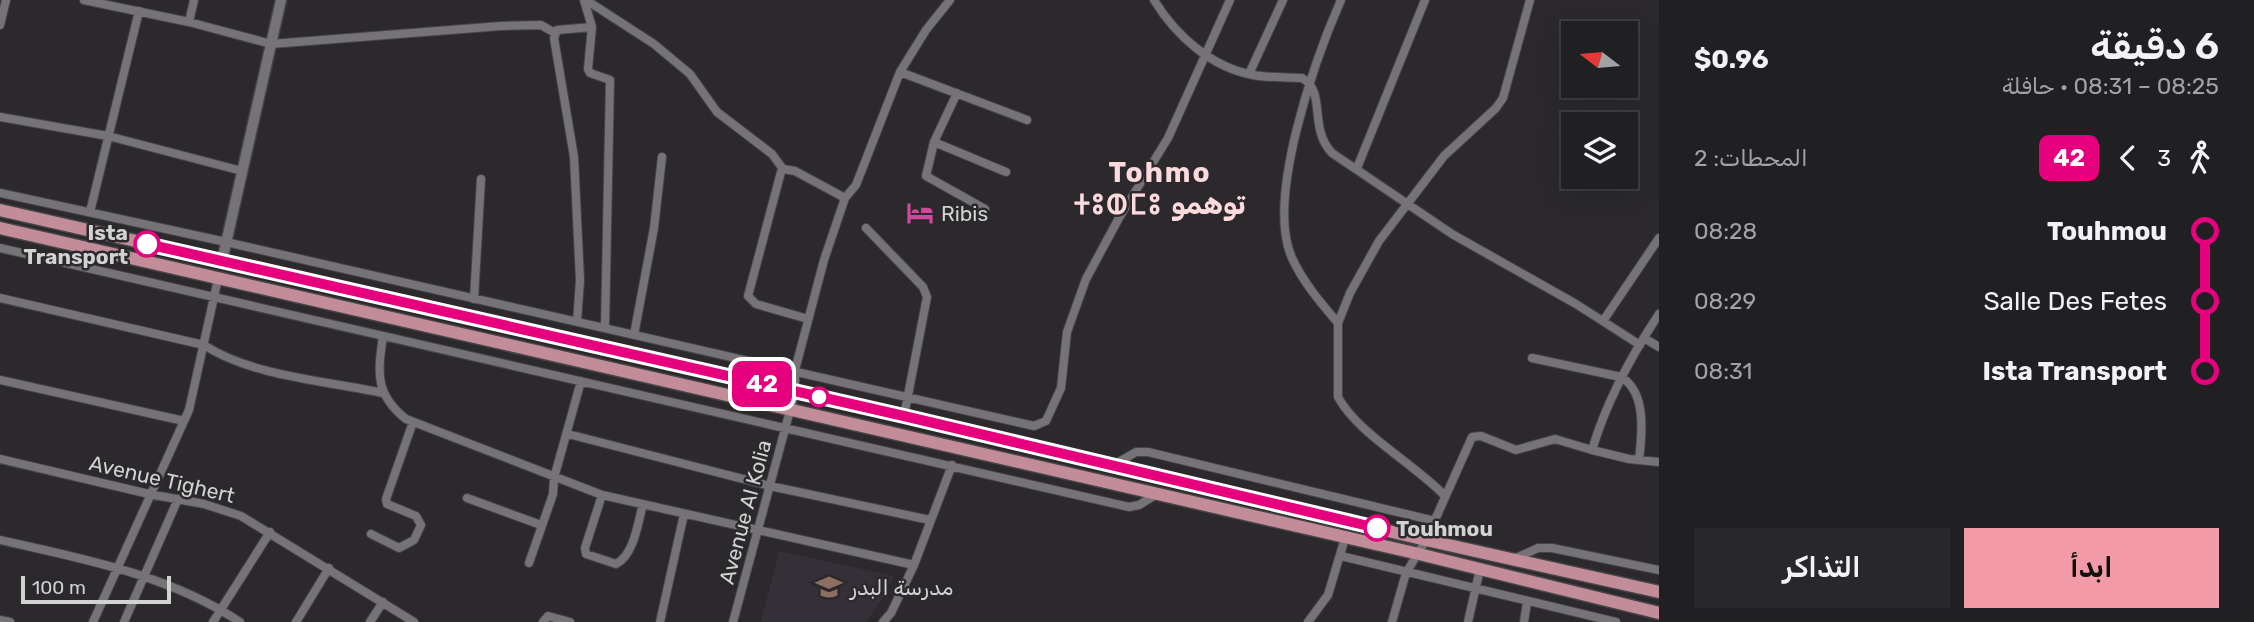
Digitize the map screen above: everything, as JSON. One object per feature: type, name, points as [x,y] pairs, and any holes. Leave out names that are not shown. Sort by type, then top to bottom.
[{"type":"main road","points":[[0,210],[1659,592]]},
{"type":"main road","points":[[0,228],[1419,554],[1659,613]]},
{"type":"main road","points":[[218,279],[222,261]]},
{"type":"street","points":[[0,25],[6,0]]},
{"type":"street","points":[[83,0],[189,22],[271,44],[501,26],[541,25],[555,33],[571,28],[592,27]]},
{"type":"street","points":[[189,22],[194,0]]},
{"type":"street","points":[[222,261],[281,0]]},
{"type":"street","points":[[585,0],[592,27],[588,69],[590,73],[610,80],[605,328]]},
{"type":"street","points":[[585,0],[654,44],[690,74],[717,112],[772,154],[783,169],[795,171],[845,198]]},
{"type":"street","name":"Avenue Al Kolia","points":[[733,622],[795,392],[795,370],[808,319],[845,198],[856,185],[900,72],[926,30],[950,0]]},
{"type":"street","points":[[1154,0],[1177,32],[1222,65],[1249,74],[1303,78],[1310,83],[1315,92],[1323,144],[1332,153],[1452,234],[1603,321],[1642,342],[1659,347]]},
{"type":"street","points":[[0,193],[1034,426],[1046,421],[1061,388],[1068,332],[1087,279],[1119,218],[1168,138],[1230,0]]},
{"type":"street","points":[[1249,74],[1283,0]]},
{"type":"street","points":[[1338,323],[1308,287],[1291,256],[1285,233],[1285,184],[1310,83],[1341,0]]},
{"type":"street","points":[[1357,168],[1425,0]]},
{"type":"street","points":[[1445,496],[1363,427],[1341,403],[1338,397],[1338,323],[1350,293],[1379,241],[1444,156],[1496,108],[1503,98],[1530,0]]},
{"type":"street","points":[[90,212],[139,11]]},
{"type":"street","points":[[555,33],[574,157],[580,280],[577,322]]},
{"type":"street","points":[[900,72],[1027,120]]},
{"type":"street","points":[[957,93],[934,142],[926,176],[985,209]]},
{"type":"street","points":[[0,117],[108,136],[242,171]]},
{"type":"street","points":[[934,142],[1006,172]]},
{"type":"street","points":[[634,335],[654,229],[662,157]]},
{"type":"street","points":[[783,169],[748,296],[756,304],[808,319]]},
{"type":"street","points":[[474,299],[481,179]]},
{"type":"street","points":[[866,228],[925,291],[927,297],[904,416]]},
{"type":"street","points":[[1603,321],[1659,238]]},
{"type":"street","points":[[0,248],[1129,507],[1139,505],[1157,494]]},
{"type":"street","points":[[93,622],[184,421],[218,279]]},
{"type":"street","points":[[0,298],[204,345],[224,358],[247,366],[383,393]]},
{"type":"street","points":[[1592,450],[1621,377],[1659,314]]},
{"type":"street","points":[[383,335],[378,371],[383,393],[392,408],[413,422],[602,495],[914,565]]},
{"type":"street","points":[[1532,358],[1621,377],[1630,385],[1643,421],[1639,460]]},
{"type":"street","points":[[0,380],[184,421]]},
{"type":"street","points":[[529,563],[553,494],[554,478],[581,381]]},
{"type":"street","points":[[371,534],[399,548],[414,540],[421,525],[416,516],[387,504],[386,499],[413,422]]},
{"type":"street","points":[[568,434],[770,486],[930,520]]},
{"type":"street","points":[[1392,622],[1406,573],[1426,540],[1469,441],[1475,436],[1516,450],[1555,439],[1592,450],[1659,462]]},
{"type":"street","points":[[1112,466],[1136,452],[1148,452],[1435,521]]},
{"type":"street","name":"Avenue Tighert","points":[[0,459],[204,504],[241,516],[414,622]]},
{"type":"street","points":[[883,622],[891,613],[914,565],[952,465]]},
{"type":"street","points":[[602,495],[585,548],[586,554],[616,564],[624,560],[643,504]]},
{"type":"street","points":[[124,622],[178,499]]},
{"type":"street","points":[[467,499],[541,525]]},
{"type":"street","points":[[660,622],[684,514]]},
{"type":"street","points":[[213,622],[270,532]]},
{"type":"street","points":[[1308,622],[1328,595],[1345,538]]},
{"type":"street","points":[[0,540],[144,575],[198,597],[240,622]]},
{"type":"street","points":[[1514,559],[1538,548],[1552,548],[1659,570]]},
{"type":"street","points":[[1341,556],[1616,622]]},
{"type":"street","points":[[296,622],[329,568]]},
{"type":"street","points":[[1468,622],[1480,569]]},
{"type":"street","points":[[1524,622],[1527,602]]},
{"type":"street","points":[[370,622],[383,603]]},
{"type":"street","points":[[543,622],[548,616],[569,622]]},
{"type":"street","points":[[0,620],[10,622]]},
{"type":"shaded area","name":"مدرسة البدر","points":[[779,551],[894,576],[866,622],[761,622]]},
{"type":"bus line","name":"42","points":[[147,244],[904,416],[1377,528]]},
{"type":"place","name":"Ribis","points":[[920,213]]},
{"type":"place","name":"Ista Transport","points":[[147,244]]},
{"type":"place","name":"Touhmou","points":[[1377,528]]},
{"type":"place","name":"مدرسة البدر","points":[[829,587]]},
{"type":"district","name":"Tohmo ⵜⵓⵀⵎⵓ توهمو","points":[[1160,188]]}]
